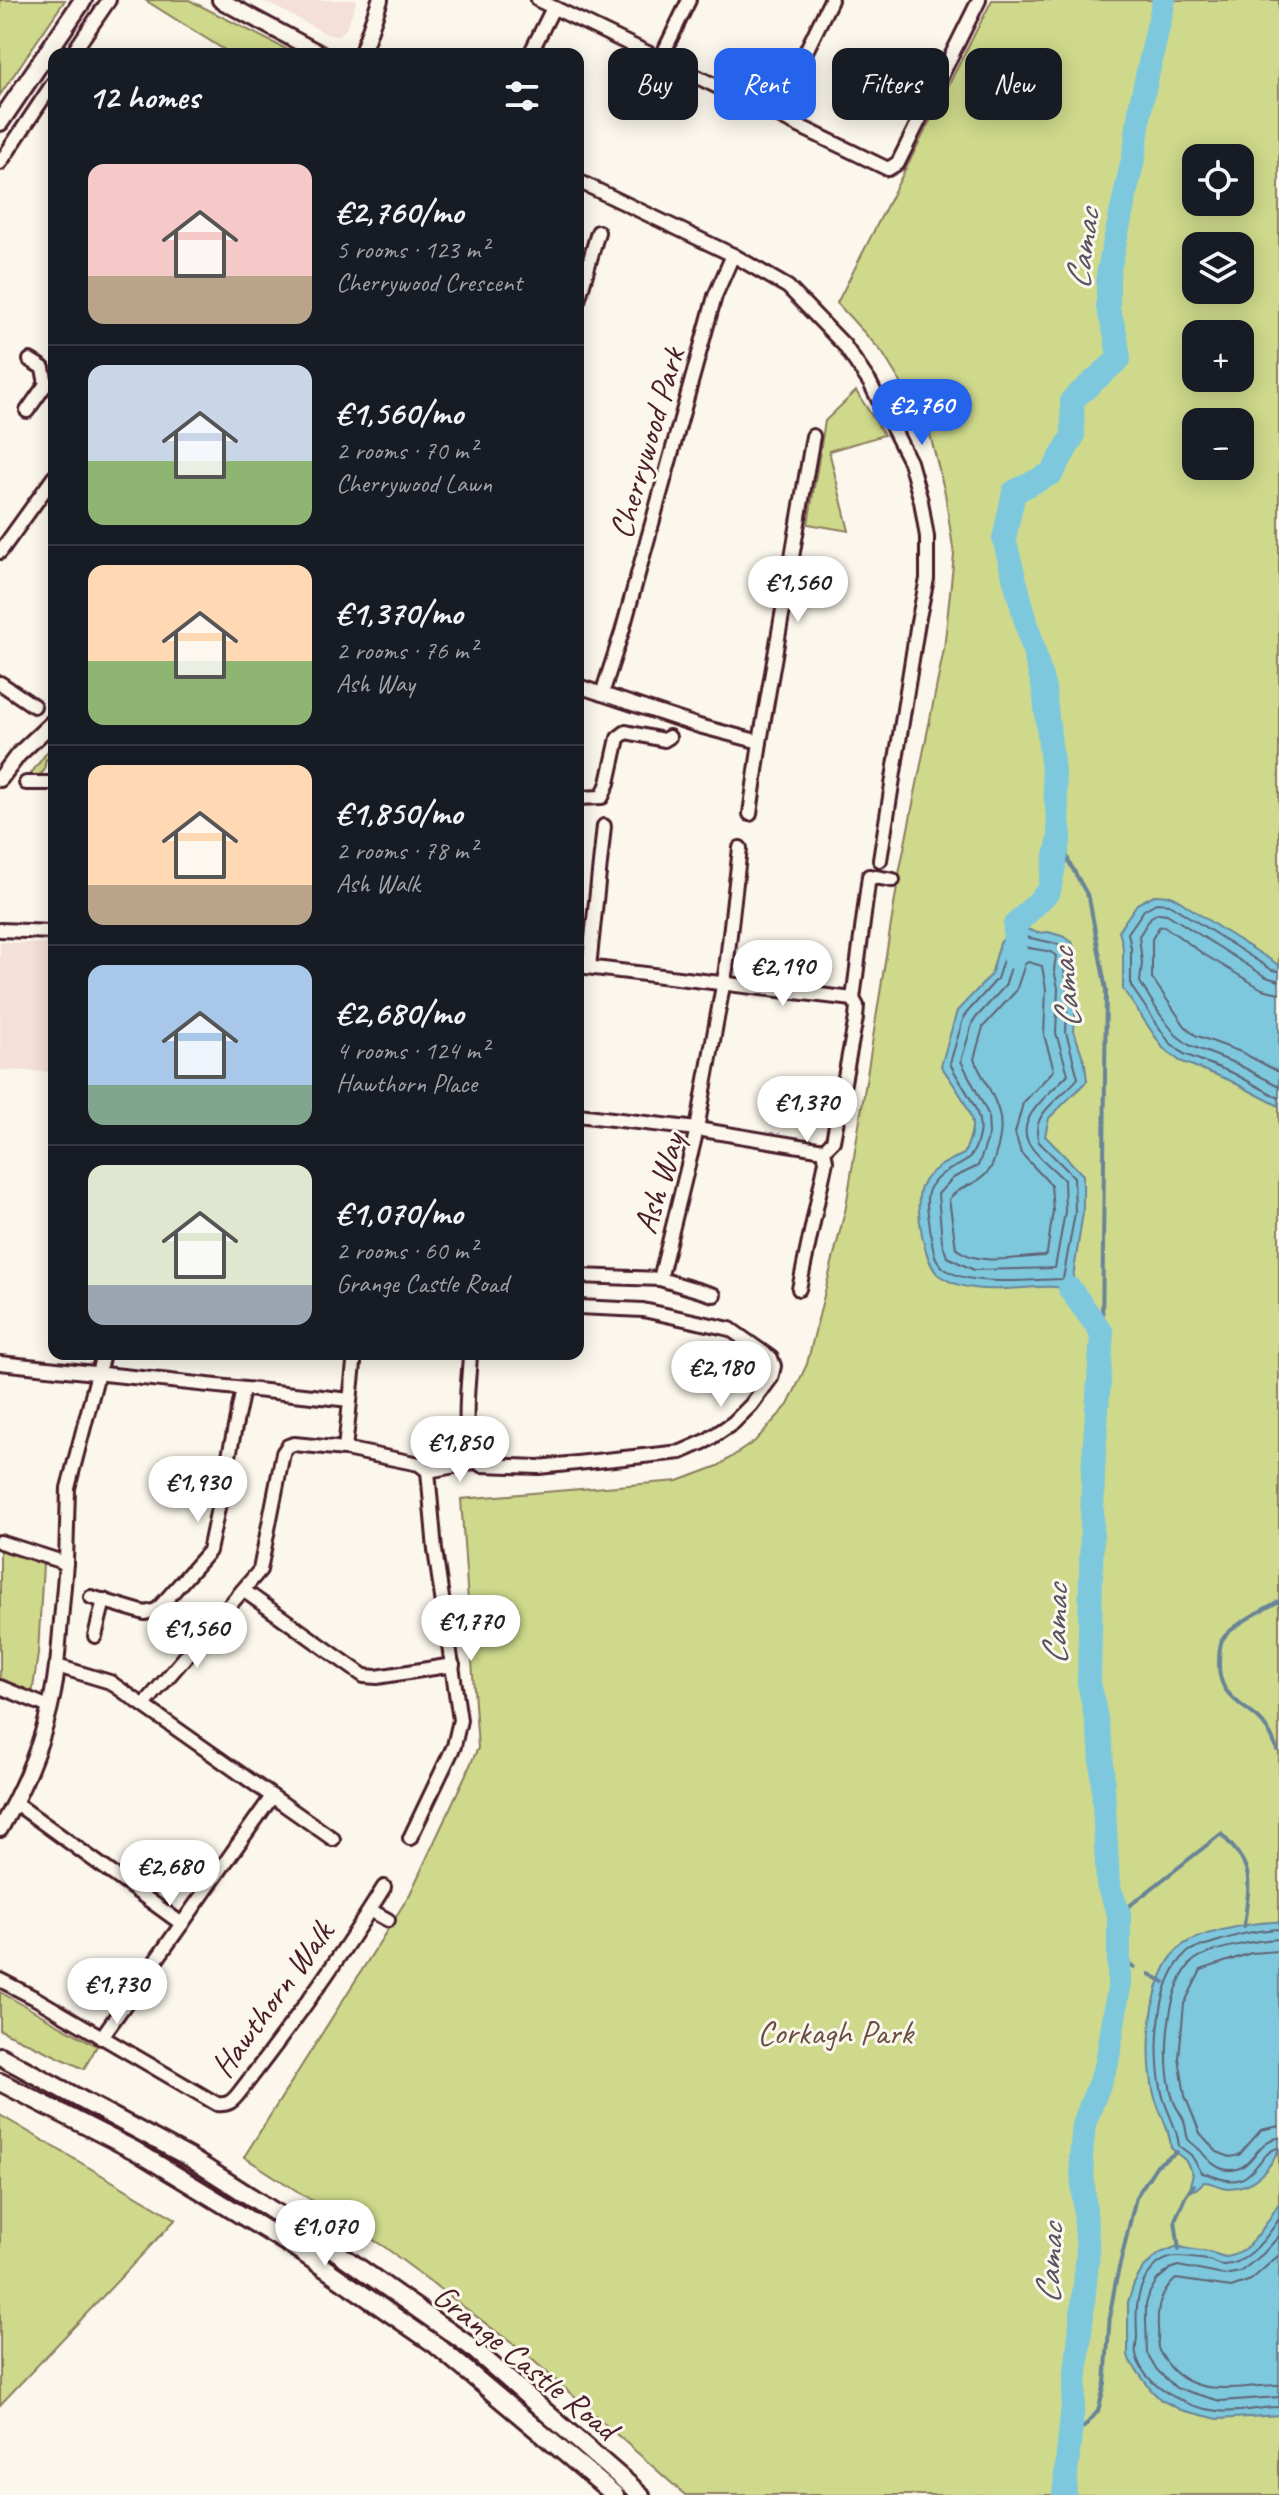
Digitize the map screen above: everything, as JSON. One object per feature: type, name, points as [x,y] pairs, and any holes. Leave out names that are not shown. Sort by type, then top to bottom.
[{"type":"main road","points":[[50,48],[83,0]]},
{"type":"main road","points":[[0,122],[48,51]]},
{"type":"main road","name":"Grange Castle Road","points":[[0,2056],[190,2158],[331,2248],[470,2346],[641,2495]]},
{"type":"main road","name":"Grange Castle Road","points":[[0,2082],[136,2151],[297,2249],[436,2345],[615,2495]]},
{"type":"street","points":[[76,48],[109,0]]},
{"type":"street","points":[[220,0],[237,4],[311,48]]},
{"type":"street","points":[[538,0],[635,48]]},
{"type":"street","points":[[666,48],[689,0]]},
{"type":"street","points":[[808,48],[831,0]]},
{"type":"street","points":[[785,120],[888,169],[898,163],[979,0]]},
{"type":"street","points":[[365,48],[378,3]]},
{"type":"street","points":[[533,48],[553,8]]},
{"type":"street","points":[[0,163],[48,91]]},
{"type":"street","points":[[584,184],[733,255],[788,287],[844,345],[870,383],[910,462],[927,537],[927,579],[880,860]]},
{"type":"street","points":[[584,280],[598,232]]},
{"type":"street","name":"Cherrywood Park","points":[[602,694],[715,296],[733,255]]},
{"type":"street","points":[[30,360],[43,368],[48,382]]},
{"type":"street","points":[[27,411],[48,389]]},
{"type":"street","points":[[750,814],[813,436]]},
{"type":"street","points":[[0,552],[48,487]]},
{"type":"street","points":[[0,683],[34,706]]},
{"type":"street","points":[[584,688],[699,726],[760,742]]},
{"type":"street","points":[[0,779],[18,755],[48,727]]},
{"type":"street","points":[[584,798],[602,797],[618,738],[626,732],[664,740],[669,737]]},
{"type":"street","points":[[26,783],[48,783]]},
{"type":"street","points":[[584,960],[604,826]]},
{"type":"street","points":[[584,1116],[697,1129],[723,982],[740,848]]},
{"type":"street","points":[[799,1289],[826,1161],[824,1150],[833,1141],[856,1018],[857,1006],[853,999],[869,876],[893,880]]},
{"type":"street","points":[[0,930],[48,932]]},
{"type":"street","points":[[584,967],[853,999]]},
{"type":"street","name":"Ash Way","points":[[660,1279],[697,1129],[824,1150]]},
{"type":"street","points":[[584,1276],[660,1279],[714,1295]]},
{"type":"street","points":[[470,1360],[467,1425],[472,1453],[481,1465],[539,1467],[681,1452],[706,1441],[733,1423],[771,1378],[774,1366],[771,1358],[730,1329],[643,1310],[584,1307]]},
{"type":"street","points":[[0,1829],[32,1759],[49,1707],[57,1666],[66,1563],[68,1488],[101,1360]]},
{"type":"street","points":[[345,1449],[354,1360]]},
{"type":"street","points":[[0,1363],[350,1400]]},
{"type":"street","points":[[95,1636],[97,1598],[145,1613],[157,1610],[209,1551],[243,1389]]},
{"type":"street","points":[[144,1705],[262,1565],[283,1453],[288,1446],[345,1449],[419,1464],[428,1471],[435,1550],[460,1709],[458,1733],[410,1838]]},
{"type":"street","points":[[428,1471],[476,1460]]},
{"type":"street","points":[[0,1542],[66,1563]]},
{"type":"street","points":[[243,1590],[364,1676],[377,1677],[453,1665]]},
{"type":"street","points":[[57,1666],[110,1682],[333,1839]]},
{"type":"street","points":[[0,1687],[49,1707]]},
{"type":"street","points":[[101,2038],[271,1798]]},
{"type":"street","points":[[14,1802],[182,1924]]},
{"type":"street","points":[[420,1821],[433,1827]]},
{"type":"street","name":"Hawthorn Walk","points":[[0,1980],[217,2104],[231,2102],[316,1993],[384,1887]]},
{"type":"street","name":"Hawthorn Walk","points":[[370,1910],[388,1920]]},
{"type":"shaded area","points":[[262,0],[357,0],[346,29],[337,36],[329,35]]},
{"type":"shaded area","points":[[0,942],[48,944],[48,1072],[0,1070]]},
{"type":"green space","points":[[0,0],[65,0],[0,95]]},
{"type":"green space","points":[[145,0],[189,0],[284,48],[221,48]]},
{"type":"green space","name":"Corkagh Park","points":[[992,0],[1279,0],[1279,2495],[685,2495],[526,2354],[386,2248],[244,2157],[410,1894],[478,1748],[461,1499],[678,1481],[718,1466],[755,1441],[788,1405],[807,1364],[846,1207],[899,874],[944,649],[954,555],[945,493],[928,427],[882,352],[837,303],[931,120],[949,120],[949,84],[965,53],[965,120],[1062,120],[1062,48],[967,48]]},
{"type":"green space","points":[[856,391],[884,435],[829,451],[849,531],[808,524],[825,421]]},
{"type":"green space","points":[[48,751],[44,771],[36,778],[29,776]]},
{"type":"green space","points":[[0,1548],[43,1564],[38,1654],[32,1695],[0,1683]]},
{"type":"green space","points":[[0,1992],[97,2046],[84,2069],[0,2030]]},
{"type":"green space","points":[[0,2115],[176,2219],[0,2405]]},
{"type":"water","points":[[1154,895],[1171,896],[1180,901],[1279,965],[1279,1106],[1229,1080],[1180,1061],[1163,1048],[1123,989],[1123,948],[1119,930],[1137,904]]},
{"type":"water","points":[[1015,925],[1038,933],[1062,936],[1072,942],[1075,950],[1072,970],[1077,988],[1074,1031],[1087,1081],[1049,1118],[1045,1136],[1083,1175],[1083,1212],[1072,1284],[1089,1313],[1085,1316],[1070,1296],[1057,1287],[982,1289],[953,1283],[934,1270],[922,1234],[919,1207],[921,1187],[933,1171],[964,1154],[972,1131],[972,1123],[960,1093],[941,1066],[957,1011],[991,975],[1000,943]]},
{"type":"water","points":[[1279,1922],[1279,2149],[1266,2170],[1246,2185],[1229,2188],[1204,2182],[1192,2190],[1193,2174],[1185,2160],[1171,2148],[1153,2090],[1150,2036],[1155,1996],[1169,1961],[1187,1943],[1227,1929]]},
{"type":"water","points":[[1279,2203],[1279,2415],[1218,2419],[1181,2410],[1161,2400],[1128,2355],[1128,2302],[1143,2268],[1160,2253],[1178,2246],[1225,2257],[1235,2255],[1258,2236]]},
{"type":"waterway","name":"Camac","points":[[1014,957],[1015,925],[1049,891],[1060,836],[1044,689],[1004,539],[1014,492],[1052,473],[1073,436],[1072,400],[1119,359],[1108,308],[1108,274],[1164,0]]},
{"type":"waterway","name":"Camac","points":[[1060,836],[1069,862],[1089,898],[1106,990],[1102,1333]]},
{"type":"waterway","name":"Camac","points":[[1064,2495],[1088,2253],[1081,2156],[1084,2124],[1107,2063],[1119,1987],[1119,1914],[1108,1885],[1101,1745],[1089,1682],[1093,1472],[1102,1333],[1070,1289]]},
{"type":"waterway","points":[[1277,1750],[1266,1727],[1225,1689],[1219,1659],[1222,1640],[1232,1629],[1279,1601]]},
{"type":"waterway","name":"Camac","points":[[1119,1914],[1221,1834],[1233,1846],[1248,1876],[1244,1927]]},
{"type":"waterway","points":[[1119,1956],[1134,1967]]},
{"type":"waterway","points":[[1149,1974],[1164,1982]]},
{"type":"waterway","name":"Camac","points":[[1069,2431],[1084,2427],[1098,2411],[1105,2383],[1115,2285],[1136,2197],[1157,2165],[1177,2152]]},
{"type":"waterway","name":"Camac","points":[[1179,2250],[1175,2220],[1194,2185]]}]
